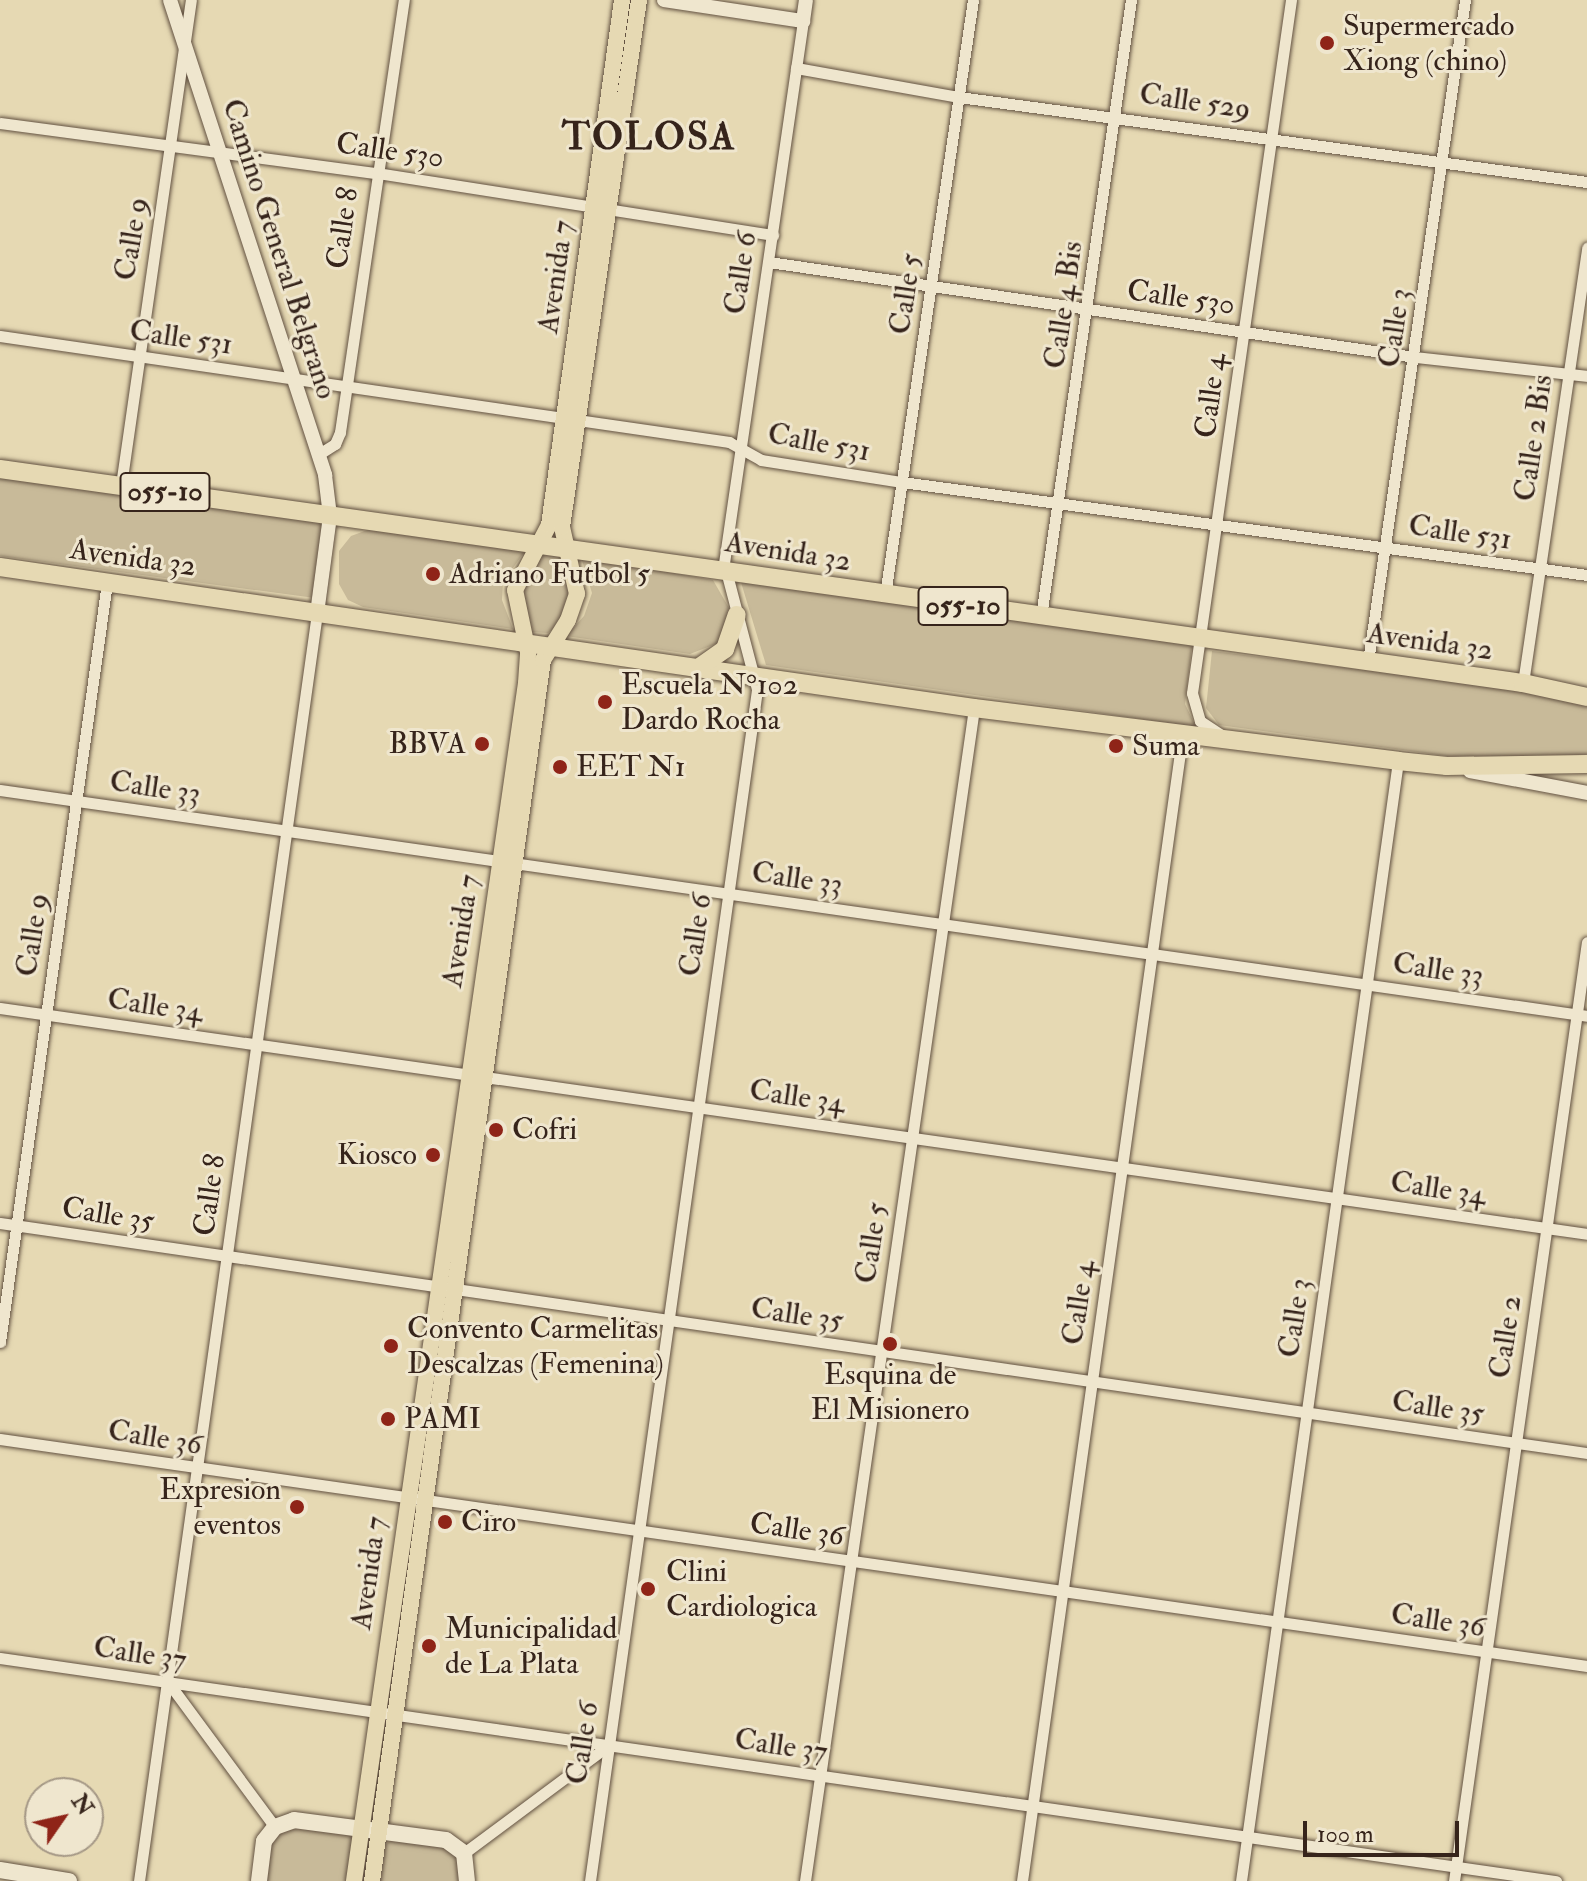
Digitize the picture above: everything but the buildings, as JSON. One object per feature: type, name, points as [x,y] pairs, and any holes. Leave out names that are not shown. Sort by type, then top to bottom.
[{"type":"highway","name":"Avenida 32","points":[[0,469],[1523,683],[1581,694]]},
{"type":"highway","name":"Avenida 32","points":[[0,567],[974,708],[1224,736],[1398,761],[1447,766],[1587,764]]},
{"type":"highway","points":[[698,668],[725,649],[737,615]]},
{"type":"main road","name":"Avenida 7","points":[[354,1881],[371,1830],[396,1715],[426,1501],[467,1074],[543,660],[568,620],[577,594],[562,527],[573,418],[602,207],[622,0]]},
{"type":"main road","name":"Avenida 7","points":[[602,207],[639,0]]},
{"type":"main road","name":"Avenida 7","points":[[372,1881],[371,1830],[378,1712],[408,1499],[485,1077],[526,683],[525,643],[515,590],[549,525],[573,418]]},
{"type":"main road","points":[[259,1881],[264,1841],[275,1827],[294,1820],[446,1840],[464,1853],[467,1881]]},
{"type":"main road","points":[[0,1870],[69,1881]]},
{"type":"street","name":"Camino General Belgrano","points":[[170,0],[319,454],[330,516]]},
{"type":"street","name":"Calle 9","points":[[121,485],[191,0]]},
{"type":"street","name":"Calle 8","points":[[319,454],[339,439],[404,0]]},
{"type":"street","points":[[664,0],[803,21]]},
{"type":"street","name":"Calle 6","points":[[590,1881],[757,676],[725,570],[806,0]]},
{"type":"street","name":"Calle 5","points":[[885,595],[973,0]]},
{"type":"street","name":"Calle 4 Bis","points":[[1041,616],[1131,0]]},
{"type":"street","name":"Calle 4","points":[[1224,736],[1200,721],[1192,703],[1291,0]]},
{"type":"street","name":"Calle 3","points":[[1368,661],[1388,548],[1465,0]]},
{"type":"street","name":"Calle 529","points":[[796,68],[959,97],[1587,182]]},
{"type":"street","name":"Calle 530","points":[[0,123],[219,150],[773,235]]},
{"type":"street","name":"Calle 2 Bis","points":[[1523,683],[1587,248]]},
{"type":"street","name":"Calle 530","points":[[769,262],[1415,357],[1587,376]]},
{"type":"street","name":"Calle 531","points":[[0,336],[729,442],[761,460],[902,482],[1587,575]]},
{"type":"street","name":"Calle 8","points":[[139,1881],[330,516]]},
{"type":"street","name":"Calle 9","points":[[0,1342],[107,583]]},
{"type":"street","name":"Calle 5","points":[[805,1881],[974,708]]},
{"type":"street","name":"Calle 4","points":[[1022,1881],[1183,731]]},
{"type":"street","name":"Calle 3","points":[[1241,1881],[1398,761]]},
{"type":"street","name":"Avenida 32","points":[[1447,766],[1587,793]]},
{"type":"street","name":"Calle 33","points":[[0,790],[1582,1015]]},
{"type":"street","name":"Calle 2","points":[[1454,1881],[1546,1228],[1582,1015],[1587,942]]},
{"type":"street","name":"Calle 34","points":[[0,1008],[1587,1234]]},
{"type":"street","name":"Calle 35","points":[[0,1223],[1587,1453]]},
{"type":"street","name":"Calle 36","points":[[0,1439],[1587,1666]]},
{"type":"street","name":"Calle 37","points":[[0,1658],[1556,1881]]},
{"type":"street","points":[[168,1682],[275,1827]]},
{"type":"street","points":[[464,1853],[609,1745]]},
{"type":"shaded area","points":[[0,475],[323,520],[315,598],[0,556]]},
{"type":"shaded area","points":[[373,528],[527,548],[503,582],[502,600],[513,629],[363,607],[348,600],[339,584],[339,551],[351,536]]},
{"type":"shaded area","points":[[543,555],[560,556],[570,594],[561,623],[548,633],[531,632],[520,617],[525,569]]},
{"type":"shaded area","points":[[581,557],[713,580],[729,608],[725,632],[718,643],[690,654],[566,636],[584,616],[592,593]]},
{"type":"shaded area","points":[[740,579],[1192,645],[1185,704],[1196,727],[766,665]]},
{"type":"shaded area","points":[[1212,651],[1550,693],[1587,704],[1587,754],[1506,764],[1219,725],[1206,708]]},
{"type":"shaded area","points":[[296,1822],[346,1830],[354,1842],[349,1881],[265,1881],[270,1843],[279,1830]]},
{"type":"shaded area","points":[[395,1837],[449,1844],[459,1855],[464,1881],[379,1881],[384,1846]]},
{"type":"place","name":"Supermercado Xiong (chino)","points":[[1327,43]]},
{"type":"place","name":"Adriano Futbol 5","points":[[433,574]]},
{"type":"place","name":"Escuela N°102 Dardo Rocha","points":[[605,702]]},
{"type":"place","name":"BBVA","points":[[482,744]]},
{"type":"place","name":"Suma","points":[[1116,746]]},
{"type":"place","name":"EET N1","points":[[560,767]]},
{"type":"place","name":"Cofri","points":[[496,1130]]},
{"type":"place","name":"Kiosco","points":[[433,1155]]},
{"type":"place","name":"Esquina de El Misionero","points":[[890,1344]]},
{"type":"place","name":"Convento Carmelitas Descalzas (Femenina)","points":[[391,1346]]},
{"type":"place","name":"PAMI","points":[[388,1419]]},
{"type":"place","name":"Expresion eventos","points":[[297,1507]]},
{"type":"place","name":"Ciro","points":[[445,1522]]},
{"type":"place","name":"Clini Cardiologica","points":[[648,1589]]},
{"type":"place","name":"Municipalidad de La Plata","points":[[429,1646]]},
{"type":"district","name":"TOLOSA","points":[[649,138]]}]
